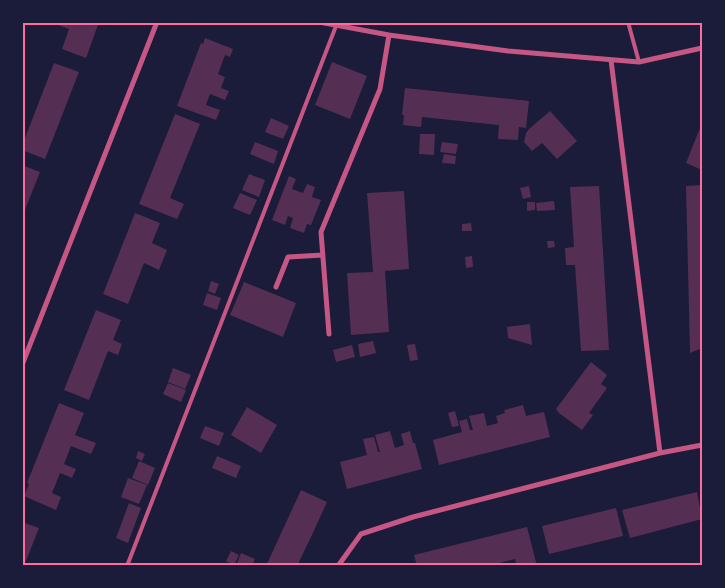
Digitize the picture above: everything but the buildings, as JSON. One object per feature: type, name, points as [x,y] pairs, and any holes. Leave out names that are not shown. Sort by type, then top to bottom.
[{"type":"street","points":[[22,364],[157,22]]},
{"type":"street","points":[[319,22],[389,35],[508,51],[639,62],[702,48]]},
{"type":"street","points":[[329,334],[321,232],[380,89],[389,35]]},
{"type":"street","points":[[611,60],[660,453]]},
{"type":"street","points":[[276,287],[288,257],[322,255]]},
{"type":"street","points":[[338,566],[361,534],[413,517],[660,453],[702,445]]},
{"type":"lane","points":[[628,22],[639,62]]},
{"type":"lane","points":[[127,566],[336,26]]}]
